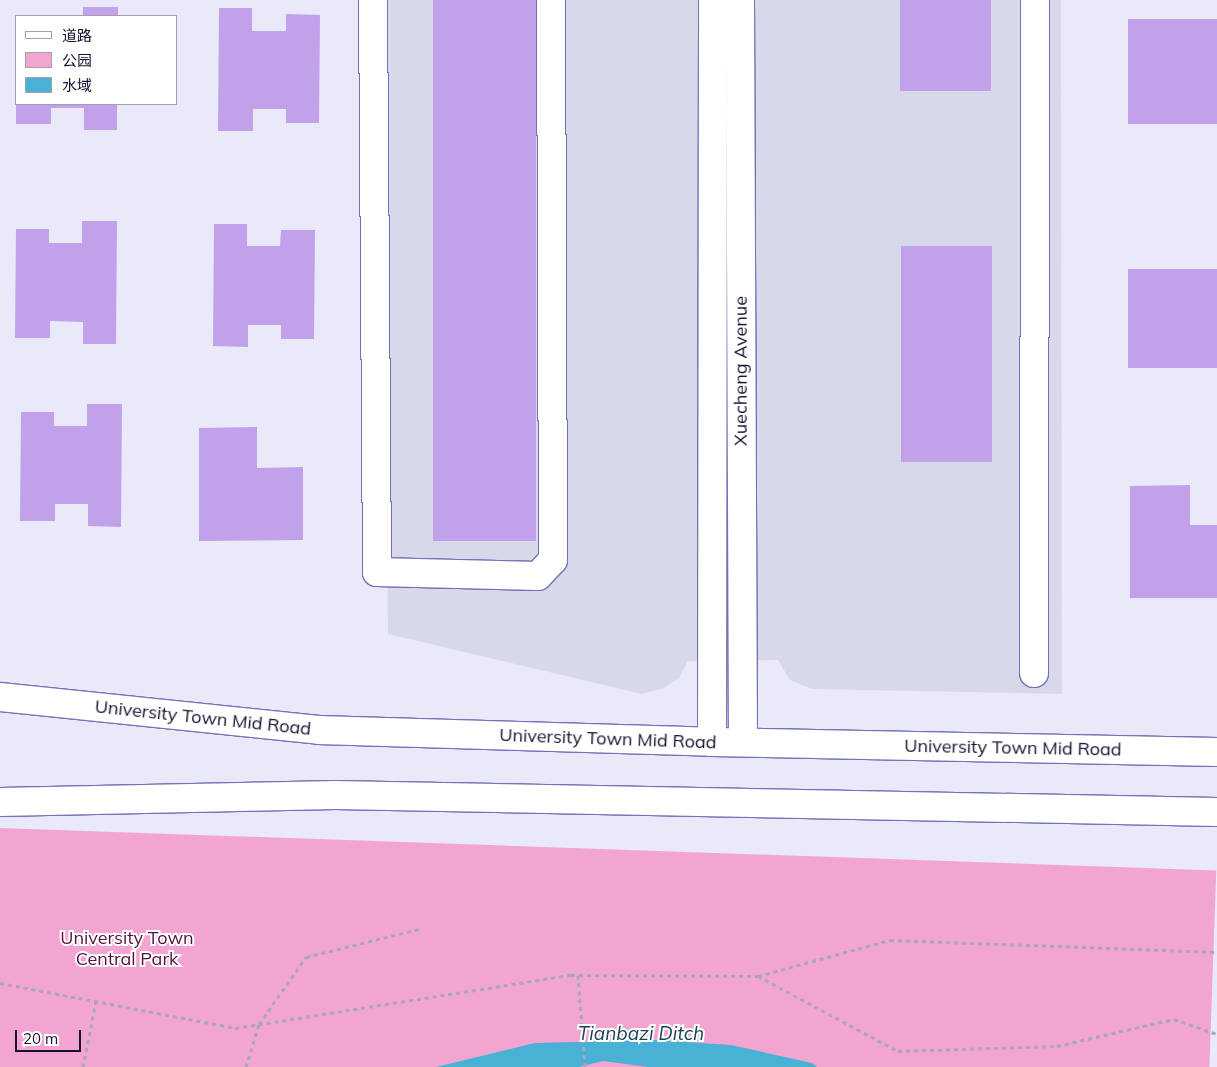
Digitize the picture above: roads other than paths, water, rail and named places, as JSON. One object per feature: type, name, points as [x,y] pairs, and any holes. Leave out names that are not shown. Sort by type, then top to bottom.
[{"type":"main road","points":[[373,0],[377,572],[538,576],[553,560],[551,0]]},
{"type":"main road","name":"Xuecheng Avenue","points":[[712,742],[713,0]]},
{"type":"main road","name":"Xuecheng Avenue","points":[[740,0],[743,742]]},
{"type":"main road","points":[[1034,673],[1035,0]]},
{"type":"main road","name":"University Town Mid Road","points":[[0,697],[319,730],[712,742],[1217,752]]},
{"type":"main road","points":[[0,802],[335,795],[1217,812]]},
{"type":"water","points":[[656,1040],[731,1045],[812,1063],[817,1067],[648,1067],[603,1061],[579,1067],[436,1067],[535,1043]]},
{"type":"park label","name":"University Town Central Park","points":[[127,950]]},
{"type":"water label","name":"Tianbazi Ditch","points":[[641,1034]]}]
